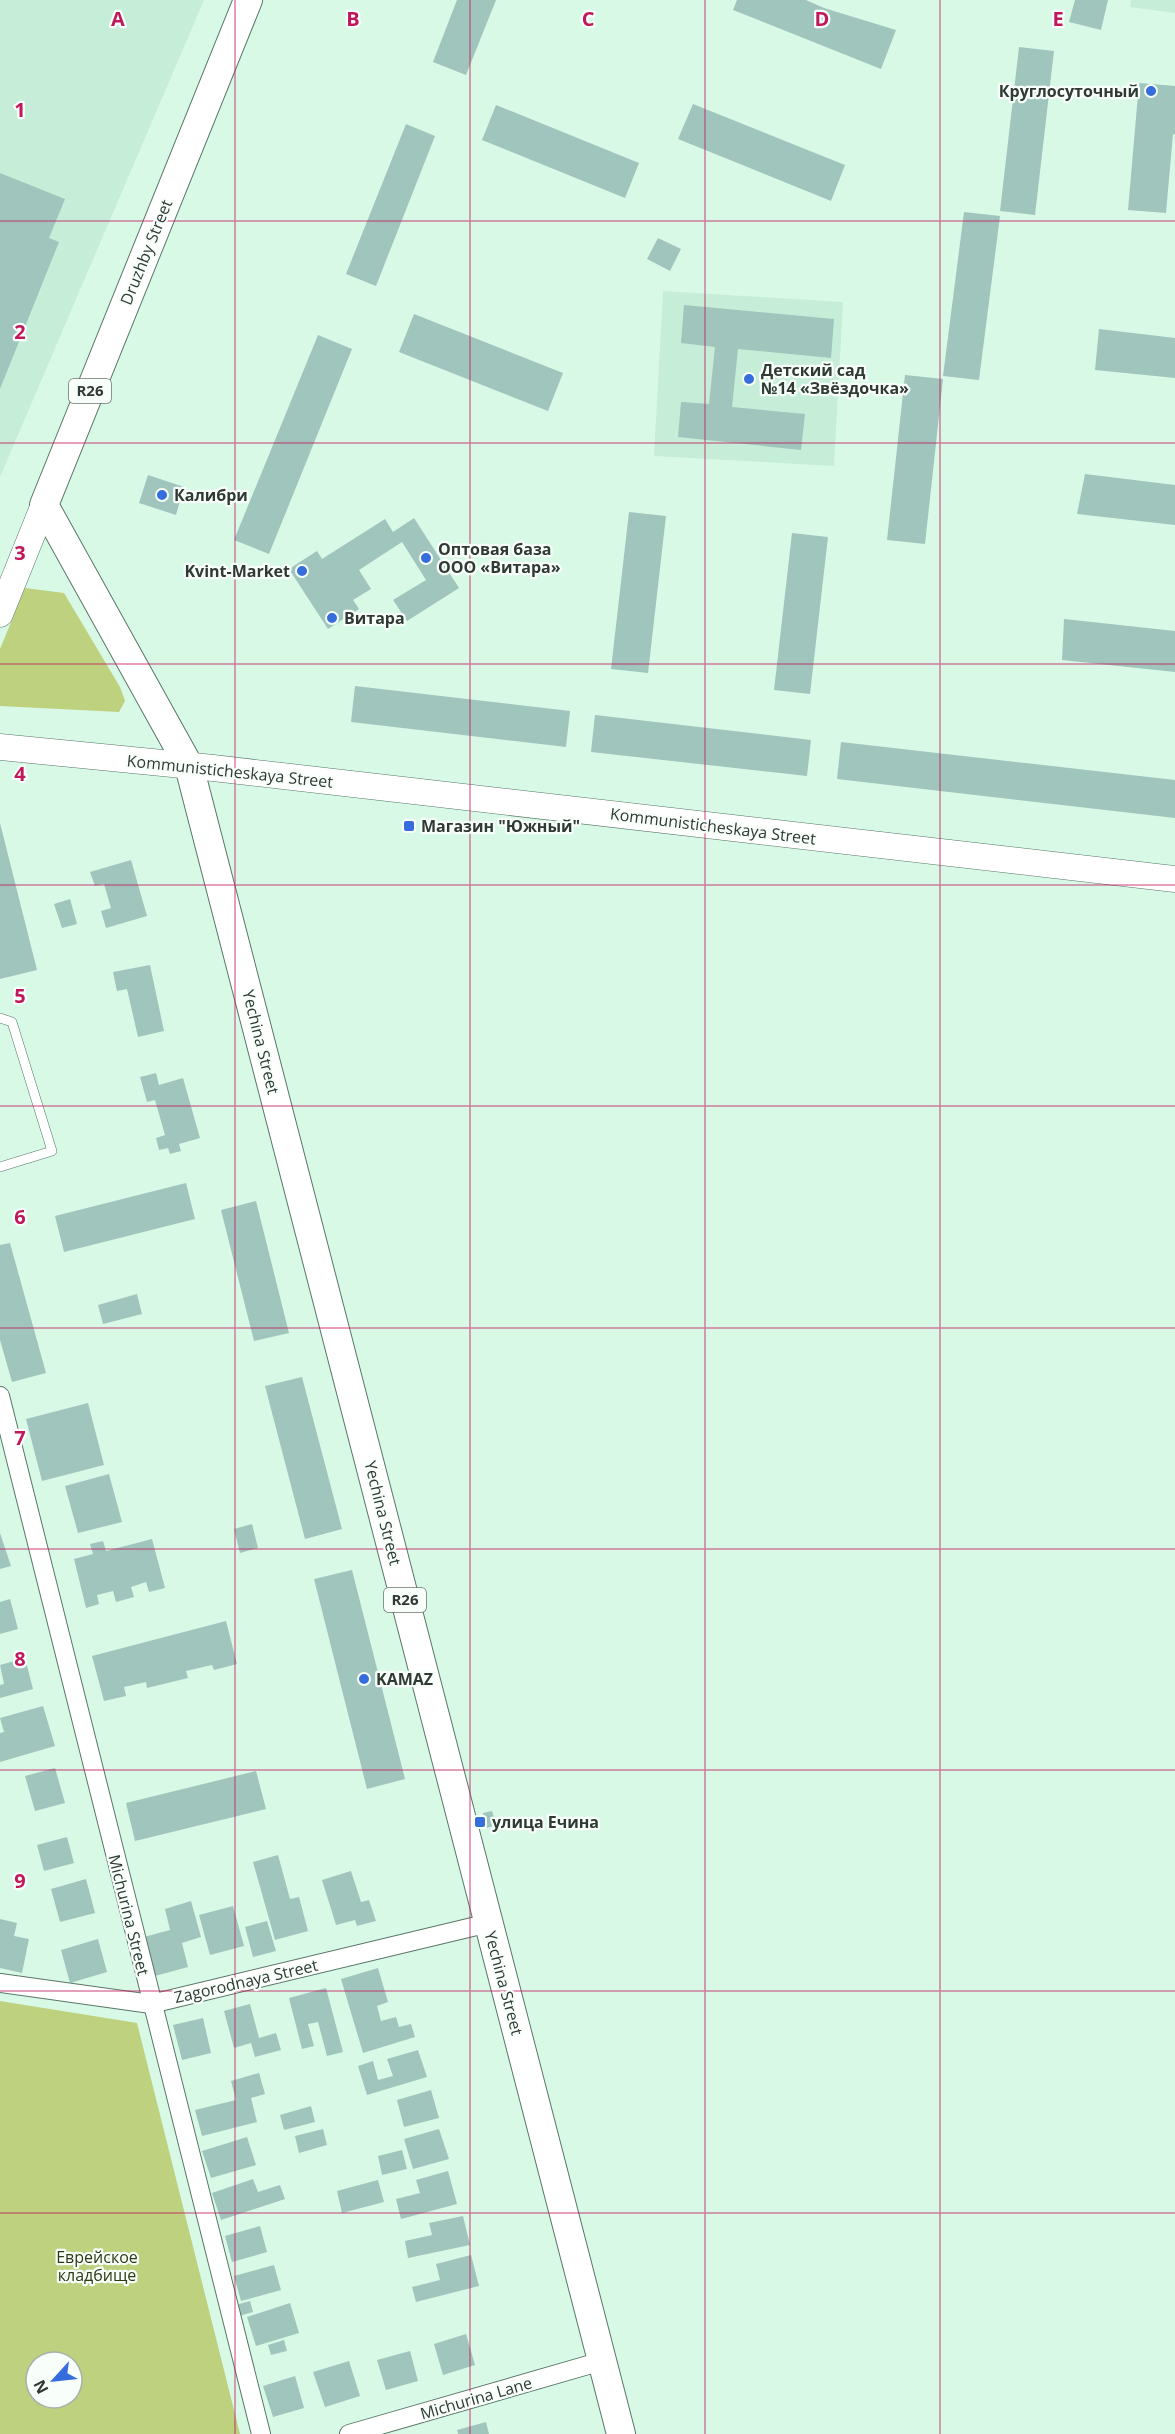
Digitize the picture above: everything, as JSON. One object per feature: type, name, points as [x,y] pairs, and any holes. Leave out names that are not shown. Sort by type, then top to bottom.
[{"type":"main road","name":"Druzhby Street","points":[[0,614],[248,0]]},
{"type":"main road","name":"R26","points":[[44,504],[189,766]]},
{"type":"main road","name":"Kommunisticheskaya Street","points":[[0,747],[189,766],[1175,879]]},
{"type":"main road","name":"Yechina Street","points":[[189,766],[621,2434]]},
{"type":"street","name":"Michurina Street","points":[[0,1396],[151,2004],[261,2434]]},
{"type":"street","name":"Zagorodnaya Street","points":[[0,1983],[151,2004],[489,1923]]},
{"type":"street","name":"Michurina Lane","points":[[349,2434],[602,2361]]},
{"type":"lane","points":[[0,1018],[12,1022],[52,1151],[0,1167]]},
{"type":"shaded area","points":[[0,0],[204,0],[0,477]]},
{"type":"shaded area","points":[[1131,0],[1175,0],[1175,13],[1130,7]]},
{"type":"shaded area","name":"Детский сад №14 «Звёздочка»","points":[[663,291],[843,302],[834,466],[654,456]]},
{"type":"green space","points":[[25,588],[64,593],[120,687],[125,701],[119,712],[0,706],[0,649]]},
{"type":"green space","name":"Еврейское кладбище","points":[[0,2001],[137,2023],[240,2434],[0,2434]]},
{"type":"building","points":[[457,0],[496,0],[466,75],[433,62]]},
{"type":"building","points":[[737,0],[806,0],[824,8],[896,30],[881,69],[733,10]]},
{"type":"building","points":[[1075,0],[1108,0],[1101,30],[1069,22]]},
{"type":"building","points":[[1019,47],[1054,51],[1035,215],[1000,211]]},
{"type":"building","points":[[1139,83],[1175,86],[1175,135],[1173,134],[1166,213],[1128,210]]},
{"type":"building","points":[[693,104],[845,165],[831,201],[678,139]]},
{"type":"building","points":[[496,105],[639,163],[625,198],[482,140]]},
{"type":"building","points":[[406,124],[435,136],[376,286],[346,274]]},
{"type":"building","points":[[0,173],[65,199],[49,238],[59,242],[0,389]]},
{"type":"building","points":[[964,212],[1000,216],[979,380],[943,376]]},
{"type":"building","points":[[658,238],[681,249],[670,271],[647,259]]},
{"type":"building","points":[[684,305],[834,319],[831,358],[738,349],[732,407],[805,414],[801,450],[678,437],[681,402],[709,404],[715,347],[681,343]]},
{"type":"building","points":[[414,314],[563,373],[548,411],[399,352]]},
{"type":"building","points":[[1099,329],[1175,338],[1175,378],[1095,370]]},
{"type":"building","points":[[318,335],[352,349],[269,554],[234,540]]},
{"type":"building","points":[[905,375],[943,379],[925,544],[887,540]]},
{"type":"building","points":[[1085,474],[1175,485],[1175,525],[1077,514]]},
{"type":"building","name":"Калибри","points":[[148,475],[184,487],[176,515],[139,503]]},
{"type":"building","points":[[629,512],[666,516],[648,673],[611,669]]},
{"type":"building","points":[[414,518],[459,588],[407,621],[393,600],[426,580],[402,542],[359,570],[371,589],[353,600],[359,609],[328,629],[289,569],[317,551],[322,559],[385,519],[393,532]]},
{"type":"building","points":[[792,533],[828,537],[810,694],[774,690]]},
{"type":"building","points":[[1064,619],[1175,631],[1175,672],[1062,660]]},
{"type":"building","points":[[355,686],[570,711],[566,747],[351,722]]},
{"type":"building","points":[[595,715],[811,740],[807,776],[591,752]]},
{"type":"building","points":[[841,742],[1175,780],[1175,818],[837,779]]},
{"type":"building","points":[[0,823],[37,970],[0,979]]},
{"type":"building","points":[[131,860],[147,916],[106,928],[101,911],[111,908],[104,884],[95,886],[90,872]]},
{"type":"building","points":[[70,899],[77,924],[62,928],[54,904]]},
{"type":"building","points":[[150,965],[164,1031],[138,1037],[127,989],[117,991],[113,972]]},
{"type":"building","points":[[156,1073],[159,1085],[183,1078],[200,1138],[179,1144],[181,1151],[170,1154],[168,1148],[159,1150],[156,1138],[165,1135],[155,1100],[147,1102],[140,1077]]},
{"type":"building","points":[[186,1183],[195,1219],[64,1252],[55,1216]]},
{"type":"building","points":[[256,1201],[289,1333],[254,1341],[221,1210]]},
{"type":"building","points":[[10,1243],[46,1373],[12,1382],[0,1340],[0,1245]]},
{"type":"building","points":[[137,1294],[142,1314],[103,1324],[98,1305]]},
{"type":"building","points":[[302,1377],[342,1529],[305,1539],[265,1386]]},
{"type":"building","points":[[88,1403],[104,1465],[42,1481],[26,1419]]},
{"type":"building","points":[[109,1474],[122,1522],[78,1533],[65,1486]]},
{"type":"building","points":[[252,1524],[258,1548],[240,1553],[234,1529]]},
{"type":"building","points":[[0,1533],[11,1566],[0,1569]]},
{"type":"building","points":[[152,1539],[165,1588],[149,1592],[146,1582],[131,1587],[134,1597],[116,1602],[113,1591],[97,1595],[99,1604],[86,1608],[74,1559],[93,1554],[90,1544],[103,1541],[106,1551]]},
{"type":"building","points":[[352,1570],[405,1779],[367,1789],[314,1579]]},
{"type":"building","points":[[10,1599],[18,1629],[0,1634],[0,1602]]},
{"type":"building","points":[[226,1621],[237,1664],[214,1670],[212,1665],[186,1671],[188,1678],[147,1688],[146,1682],[124,1687],[126,1696],[104,1701],[92,1656]]},
{"type":"building","points":[[25,1658],[33,1689],[0,1698],[0,1685],[4,1684],[0,1665]]},
{"type":"building","points":[[43,1706],[55,1746],[0,1762],[0,1733],[4,1732],[0,1718]]},
{"type":"building","points":[[55,1768],[65,1803],[35,1811],[25,1776]]},
{"type":"building","points":[[256,1771],[266,1809],[135,1841],[126,1803]]},
{"type":"building","points":[[492,1811],[496,1825],[487,1828],[483,1813]]},
{"type":"building","points":[[67,1837],[74,1863],[44,1871],[37,1845]]},
{"type":"building","points":[[278,1855],[290,1899],[299,1897],[308,1931],[275,1940],[253,1862]]},
{"type":"building","points":[[351,1871],[361,1902],[369,1900],[376,1921],[357,1926],[355,1920],[336,1925],[322,1880]]},
{"type":"building","points":[[86,1879],[95,1913],[60,1922],[51,1889]]},
{"type":"building","points":[[191,1901],[201,1937],[182,1943],[188,1967],[155,1976],[144,1937],[170,1930],[165,1909]]},
{"type":"building","points":[[233,1906],[244,1946],[210,1955],[199,1915]]},
{"type":"building","points":[[0,1919],[17,1923],[14,1936],[29,1939],[22,1973],[0,1968]]},
{"type":"building","points":[[267,1921],[276,1951],[253,1957],[245,1927]]},
{"type":"building","points":[[98,1939],[107,1972],[70,1983],[61,1950]]},
{"type":"building","points":[[378,1968],[388,2002],[377,2006],[381,2021],[396,2017],[399,2027],[411,2024],[415,2037],[363,2053],[341,1979]]},
{"type":"building","points":[[326,1988],[343,2052],[327,2056],[318,2022],[308,2024],[314,2046],[302,2049],[289,1998]]},
{"type":"building","points":[[250,2004],[259,2038],[276,2033],[281,2050],[255,2057],[251,2043],[234,2048],[224,2011]]},
{"type":"building","points":[[203,2018],[211,2053],[182,2060],[173,2025]]},
{"type":"building","points":[[418,2050],[427,2077],[367,2095],[358,2066],[373,2061],[378,2080],[393,2076],[387,2059]]},
{"type":"building","points":[[259,2073],[265,2094],[251,2098],[257,2122],[202,2136],[195,2110],[236,2100],[231,2081]]},
{"type":"building","points":[[431,2090],[439,2118],[404,2127],[397,2100]]},
{"type":"building","points":[[311,2106],[315,2122],[284,2130],[280,2115]]},
{"type":"building","points":[[323,2129],[327,2145],[299,2153],[295,2136]]},
{"type":"building","points":[[439,2129],[449,2159],[413,2169],[404,2139]]},
{"type":"building","points":[[247,2137],[256,2165],[211,2178],[202,2151]]},
{"type":"building","points":[[402,2150],[407,2169],[382,2175],[378,2156]]},
{"type":"building","points":[[448,2171],[457,2204],[401,2219],[396,2199],[420,2193],[416,2180]]},
{"type":"building","points":[[253,2179],[258,2192],[280,2185],[285,2199],[221,2220],[212,2193]]},
{"type":"building","points":[[378,2180],[384,2202],[342,2213],[337,2191]]},
{"type":"building","points":[[463,2216],[470,2245],[408,2258],[405,2241],[432,2235],[429,2223]]},
{"type":"building","points":[[260,2226],[267,2252],[232,2262],[225,2236]]},
{"type":"building","points":[[471,2255],[479,2286],[416,2302],[412,2287],[440,2280],[436,2264]]},
{"type":"building","points":[[274,2265],[281,2290],[241,2301],[234,2276]]},
{"type":"building","points":[[250,2301],[253,2312],[235,2317],[232,2306]]},
{"type":"building","points":[[290,2303],[299,2333],[256,2346],[247,2317]]},
{"type":"building","points":[[466,2334],[475,2365],[443,2375],[434,2344]]},
{"type":"building","points":[[284,2340],[287,2351],[271,2355],[268,2345]]},
{"type":"building","points":[[410,2351],[418,2381],[386,2390],[377,2360]]},
{"type":"building","points":[[349,2361],[360,2396],[325,2407],[313,2372]]},
{"type":"building","points":[[295,2376],[304,2408],[273,2417],[263,2386]]},
{"type":"building","points":[[486,2422],[489,2434],[458,2434],[457,2430]]},
{"type":"place","name":"Круглосуточный","points":[[1151,91]]},
{"type":"place","name":"Детский сад №14 «Звёздочка»","points":[[749,379]]},
{"type":"place","name":"Калибри","points":[[162,495]]},
{"type":"place","name":"Оптовая база ООО «Витара»","points":[[426,558]]},
{"type":"place","name":"Kvint-Market","points":[[302,571]]},
{"type":"place","name":"Витара","points":[[332,618]]},
{"type":"place","name":"Магазин \"Южный\"","points":[[409,826]]},
{"type":"place","name":"KAMAZ","points":[[364,1679]]},
{"type":"place","name":"улица Ечина","points":[[480,1822]]}]
